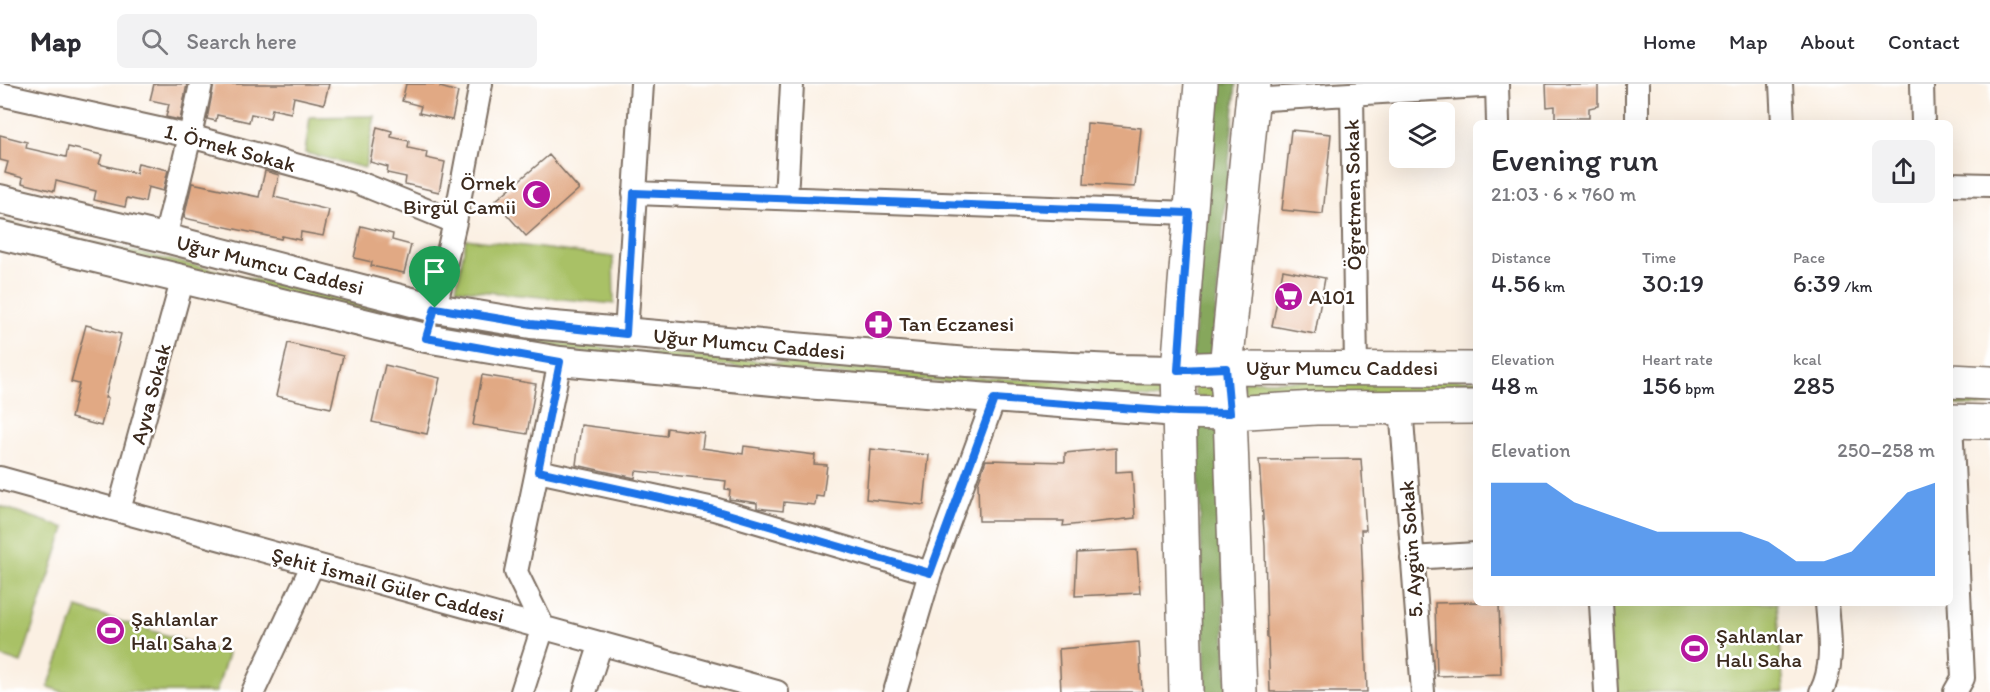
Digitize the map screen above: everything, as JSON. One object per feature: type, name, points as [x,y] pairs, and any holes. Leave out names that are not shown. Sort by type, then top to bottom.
[{"type":"main road","points":[[1186,692],[1178,370],[1201,84]]},
{"type":"main road","points":[[1240,692],[1230,413],[1226,368],[1253,92]]},
{"type":"main road","name":"Uğur Mumcu Caddesi","points":[[1178,370],[1226,368],[1473,369]]},
{"type":"main road","points":[[1953,381],[1990,383]]},
{"type":"main road","name":"Uğur Mumcu Caddesi","points":[[1178,412],[1230,413],[1316,408],[1473,407]]},
{"type":"main road","points":[[1953,421],[1990,422]]},
{"type":"street","points":[[165,238],[201,84]]},
{"type":"street","points":[[426,338],[455,222],[481,84]]},
{"type":"street","points":[[626,334],[642,84]]},
{"type":"street","points":[[786,198],[792,84]]},
{"type":"street","points":[[1253,92],[1352,94],[1409,87],[1497,84],[1498,120]]},
{"type":"street","points":[[1637,84],[1637,120]]},
{"type":"street","points":[[1781,84],[1783,120]]},
{"type":"street","points":[[1922,84],[1923,120]]},
{"type":"street","name":"1. Örnek Sokak","points":[[0,94],[190,136],[357,182],[455,222]]},
{"type":"street","name":"Öğretmen Sokak","points":[[1352,94],[1356,368]]},
{"type":"street","points":[[1953,184],[1990,185]]},
{"type":"street","points":[[634,193],[1189,213]]},
{"type":"street","name":"Uğur Mumcu Caddesi","points":[[0,199],[165,238],[435,308],[531,324],[967,362],[1178,370]]},
{"type":"street","name":"Uğur Mumcu Caddesi","points":[[0,235],[426,338],[560,362],[805,384],[1178,412]]},
{"type":"street","name":"Ayva Sokak","points":[[119,510],[183,278]]},
{"type":"street","points":[[522,692],[543,627],[516,572],[560,362]]},
{"type":"street","points":[[895,692],[930,573],[994,399]]},
{"type":"street","name":"5. Aygün Sokak","points":[[1401,407],[1423,692]]},
{"type":"street","points":[[538,471],[714,510],[930,573]]},
{"type":"street","name":"Şehit İsmail Güler Caddesi","points":[[0,478],[777,692]]},
{"type":"street","points":[[1953,480],[1963,678],[1955,692]]},
{"type":"street","points":[[1412,558],[1473,554]]},
{"type":"street","points":[[253,692],[313,564]]},
{"type":"street","points":[[1601,606],[1606,692]]},
{"type":"street","points":[[1821,692],[1826,682],[1830,655],[1827,606]]},
{"type":"street","points":[[585,692],[601,643]]},
{"type":"green space","points":[[1214,84],[1236,84],[1212,355],[1192,359]]},
{"type":"green space","points":[[375,116],[365,168],[305,153],[310,117]]},
{"type":"green space","points":[[0,221],[416,316],[411,326],[0,231]]},
{"type":"green space","points":[[466,239],[613,257],[614,304],[456,289]]},
{"type":"green space","points":[[446,324],[537,340],[636,351],[787,363],[973,377],[1133,384],[1164,381],[1162,399],[633,359],[444,334]]},
{"type":"green space","points":[[1210,379],[1217,398],[1196,397],[1194,389],[1196,385]]},
{"type":"green space","points":[[1473,380],[1473,396],[1246,400],[1243,381]]},
{"type":"green space","points":[[1953,394],[1990,395],[1990,406],[1953,405]]},
{"type":"green space","points":[[1200,423],[1218,428],[1227,692],[1206,692],[1197,429]]},
{"type":"green space","points":[[0,506],[65,528],[21,663],[0,656]]},
{"type":"green space","name":"Şahlanlar Halı Saha","points":[[1607,606],[1777,606],[1784,692],[1614,692]]},
{"type":"green space","name":"Şahlanlar Halı Saha 2","points":[[77,608],[228,654],[216,692],[63,692],[48,687]]},
{"type":"building","points":[[154,84],[187,84],[180,120],[166,117],[169,104],[150,100]]},
{"type":"building","points":[[214,84],[329,84],[324,104],[294,97],[291,113],[272,109],[270,118],[251,114],[249,122],[217,115],[216,121],[207,119]]},
{"type":"building","points":[[406,84],[441,84],[440,87],[458,92],[452,120],[419,113],[421,106],[402,101]]},
{"type":"building","points":[[1546,84],[1598,84],[1598,106],[1589,108],[1589,118],[1555,118],[1555,106],[1547,107]]},
{"type":"building","points":[[1087,123],[1141,128],[1135,187],[1084,184]]},
{"type":"building","points":[[377,127],[392,131],[391,137],[409,141],[408,148],[427,152],[426,158],[445,162],[439,192],[405,184],[406,177],[387,173],[388,167],[370,162]]},
{"type":"building","points":[[1291,130],[1331,134],[1323,214],[1282,210]]},
{"type":"building","points":[[0,135],[27,142],[26,148],[66,157],[68,147],[102,155],[99,164],[136,173],[138,163],[168,170],[163,191],[148,187],[145,202],[127,198],[125,207],[94,200],[96,191],[56,181],[54,191],[22,183],[23,178],[5,173],[8,162],[0,160]]},
{"type":"building","name":"Örnek Birgül Camii","points":[[549,155],[579,189],[526,236],[495,201]]},
{"type":"building","points":[[265,171],[279,175],[274,197],[329,210],[323,236],[301,232],[300,240],[282,236],[281,239],[184,218],[192,183],[259,197]]},
{"type":"building","points":[[361,226],[393,234],[392,240],[411,245],[404,273],[371,266],[372,262],[354,258]]},
{"type":"building","points":[[1283,270],[1325,278],[1315,334],[1272,326]]},
{"type":"building","points":[[86,325],[121,334],[105,398],[108,398],[101,426],[71,418],[79,384],[71,382]]},
{"type":"building","points":[[288,343],[343,356],[331,408],[276,396]]},
{"type":"building","points":[[385,365],[440,378],[427,434],[372,422]]},
{"type":"building","points":[[482,375],[536,384],[527,434],[473,425]]},
{"type":"building","points":[[581,425],[666,436],[667,428],[704,433],[702,448],[743,454],[744,446],[815,455],[814,464],[827,465],[823,497],[816,496],[815,505],[784,502],[783,511],[757,508],[757,503],[729,499],[730,490],[725,489],[726,481],[636,471],[635,478],[576,465]]},
{"type":"building","points":[[1116,448],[1116,472],[1132,471],[1135,518],[1063,526],[1064,521],[979,521],[978,483],[986,460],[1065,462],[1065,453]]},
{"type":"building","points":[[870,449],[929,455],[924,505],[866,499]]},
{"type":"building","points":[[1361,459],[1366,530],[1361,530],[1367,692],[1270,692],[1265,546],[1259,460]]},
{"type":"building","points":[[1137,550],[1140,593],[1075,596],[1077,553]]},
{"type":"building","points":[[1473,602],[1473,606],[1499,606],[1501,674],[1437,676],[1435,603]]},
{"type":"building","points":[[1139,642],[1142,692],[1061,692],[1059,649]]},
{"type":"place","name":"Örnek Birgül Camii","points":[[537,195]]},
{"type":"place","name":"A101","points":[[1288,297]]},
{"type":"place","name":"Tan Eczanesi","points":[[878,324]]},
{"type":"place","name":"Şahlanlar Halı Saha 2","points":[[110,631]]},
{"type":"place","name":"Şahlanlar Halı Saha","points":[[1695,648]]},
{"type":"route","points":[[634,193],[1189,213],[1178,370],[1226,368],[1230,413],[1178,412],[994,399],[930,573],[714,510],[538,471],[560,362],[426,338],[435,308],[531,324],[626,334],[634,193]]}]
